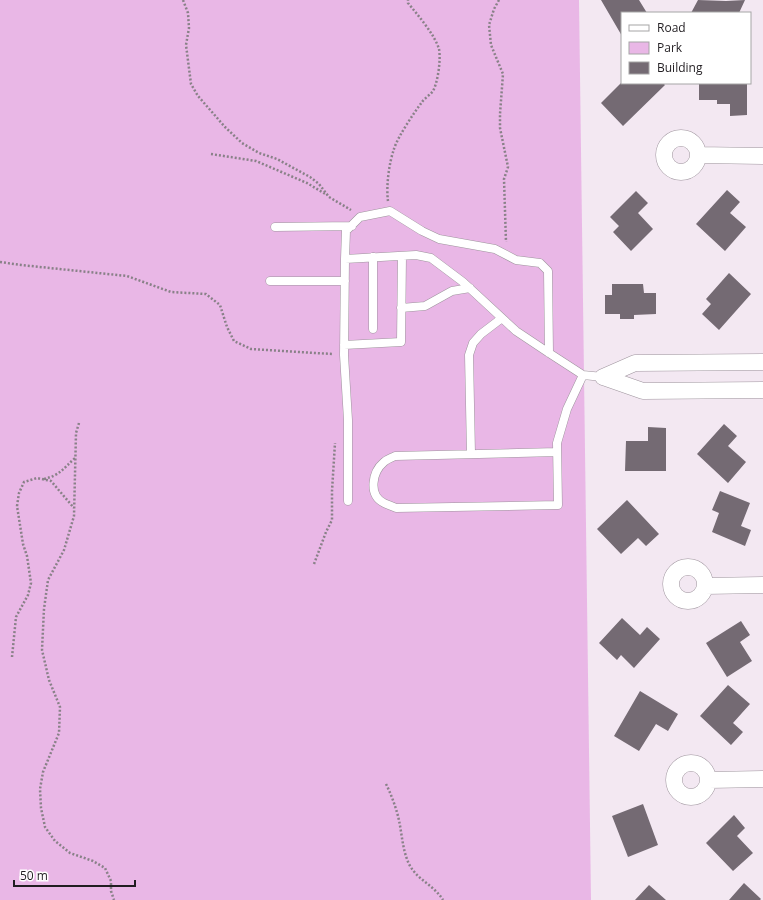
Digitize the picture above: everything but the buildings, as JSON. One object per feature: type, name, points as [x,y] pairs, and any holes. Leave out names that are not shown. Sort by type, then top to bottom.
[{"type":"street","points":[[698,155],[763,156]]},
{"type":"street","points":[[603,377],[635,363],[763,362]]},
{"type":"street","points":[[603,377],[643,391],[763,390]]},
{"type":"street","points":[[706,586],[763,585]]},
{"type":"street","points":[[709,780],[763,779]]},
{"type":"lane","points":[[348,501],[348,420],[344,354],[346,231],[360,217],[390,211],[422,231],[439,239],[494,249],[516,260],[540,263],[548,271],[549,353]]},
{"type":"lane","points":[[275,227],[352,226]]},
{"type":"lane","points":[[345,258],[416,255],[431,258],[470,288],[516,330],[549,353],[582,375],[603,377]]},
{"type":"lane","points":[[344,345],[401,342],[402,256]]},
{"type":"lane","points":[[373,257],[373,329]]},
{"type":"lane","points":[[270,281],[345,281]]},
{"type":"lane","points":[[401,308],[424,306],[452,291],[470,288]]},
{"type":"lane","points":[[471,454],[469,355],[473,343],[481,334],[502,318]]},
{"type":"lane","points":[[557,452],[395,456],[383,462],[375,475],[372,487],[376,496],[383,503],[396,508],[558,505],[557,443],[567,409],[582,375]]},
{"type":"path","points":[[183,0],[188,13],[189,28],[186,45],[191,84],[198,96],[225,127],[242,143],[259,154],[277,159],[310,177],[319,184],[329,197]]},
{"type":"path","points":[[390,211],[387,198],[387,183],[394,149],[422,102],[432,91],[435,85],[439,66],[438,48],[427,26],[408,3],[408,0]]},
{"type":"path","points":[[499,0],[494,9],[489,25],[491,46],[503,74],[500,121],[508,167],[504,179],[506,254]]},
{"type":"path","points":[[211,154],[256,161],[307,183],[360,217]]},
{"type":"path","points":[[0,262],[128,276],[172,292],[206,294],[220,305],[227,327],[234,341],[251,349],[344,354]]},
{"type":"path","points":[[314,564],[332,520],[334,446],[338,433],[348,420]]},
{"type":"path","points":[[79,423],[76,433],[74,516],[64,550],[48,580],[44,609],[42,650],[49,680],[60,707],[59,733],[43,772],[40,789],[41,808],[45,826],[55,841],[70,853],[93,861],[105,868],[111,881],[111,891],[114,900]]},
{"type":"path","points":[[42,479],[55,476],[65,469],[75,458]]},
{"type":"path","points":[[12,657],[16,617],[28,595],[31,583],[19,523],[17,506],[19,493],[24,482],[37,478],[51,481],[74,508]]},
{"type":"path","points":[[386,784],[398,817],[401,836],[409,864],[416,875],[433,887],[443,900]]},
{"type":"green space","points":[[0,0],[579,0],[591,900],[0,900]]}]
